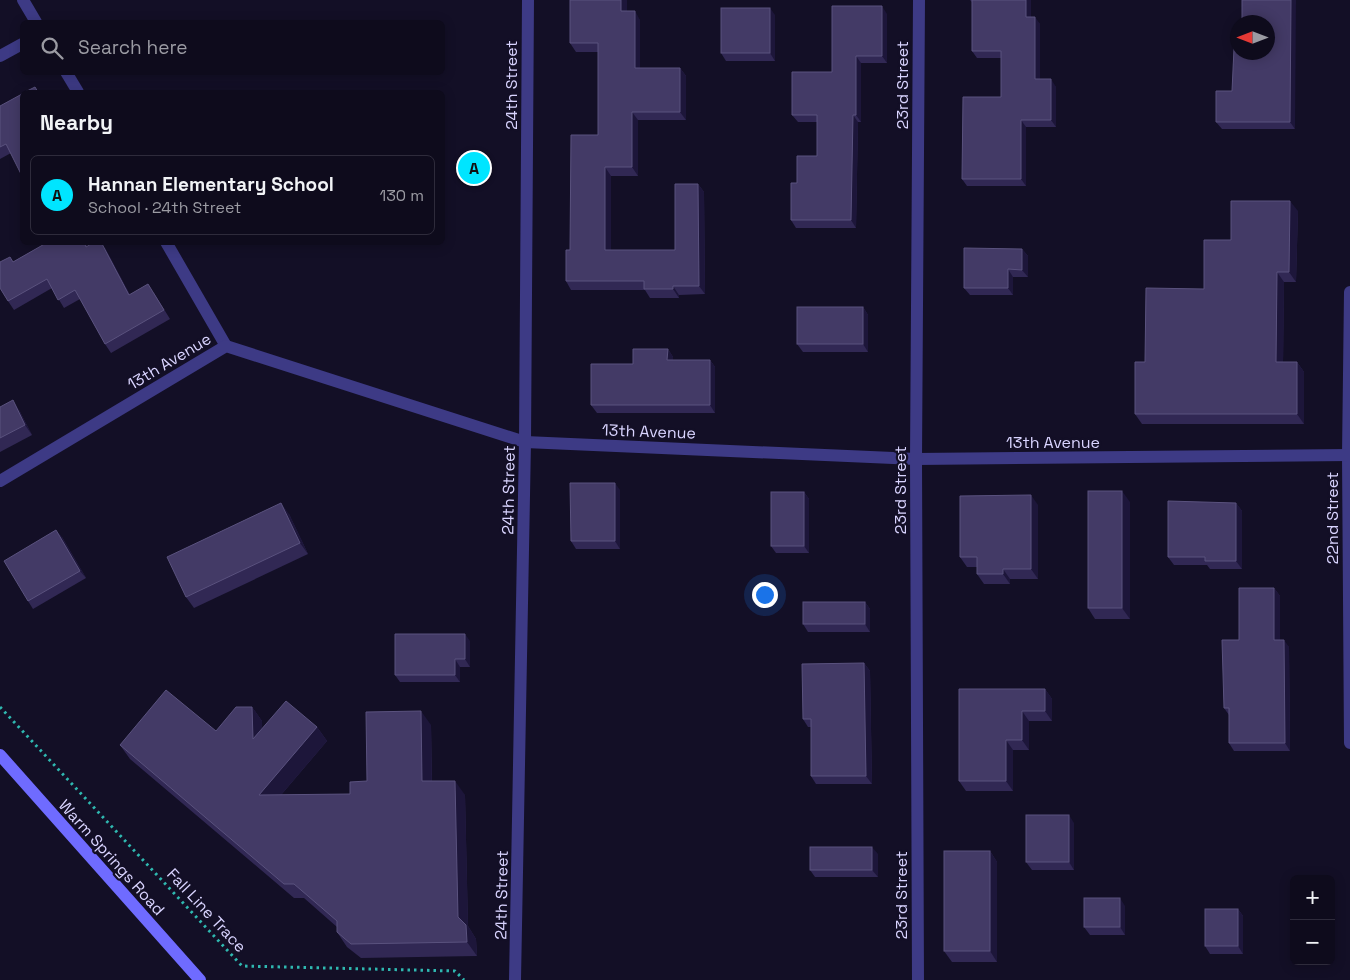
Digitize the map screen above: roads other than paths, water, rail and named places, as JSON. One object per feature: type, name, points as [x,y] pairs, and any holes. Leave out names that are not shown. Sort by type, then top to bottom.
[{"type":"main road","name":"Warm Springs Road","points":[[0,755],[200,980]]},
{"type":"street","points":[[23,0],[35,20]]},
{"type":"street","name":"24th Street","points":[[516,980],[525,442],[528,0]]},
{"type":"street","name":"23rd Street","points":[[918,980],[916,459],[919,0]]},
{"type":"street","points":[[0,56],[20,45]]},
{"type":"street","points":[[68,75],[77,90]]},
{"type":"street","points":[[168,245],[226,346]]},
{"type":"street","name":"22nd Street","points":[[1350,292],[1350,743]]},
{"type":"street","name":"13th Avenue","points":[[0,481],[226,346],[525,442],[916,459],[1349,455]]},
{"type":"place","name":"Hannan Elementary School","points":[[474,168]]}]
